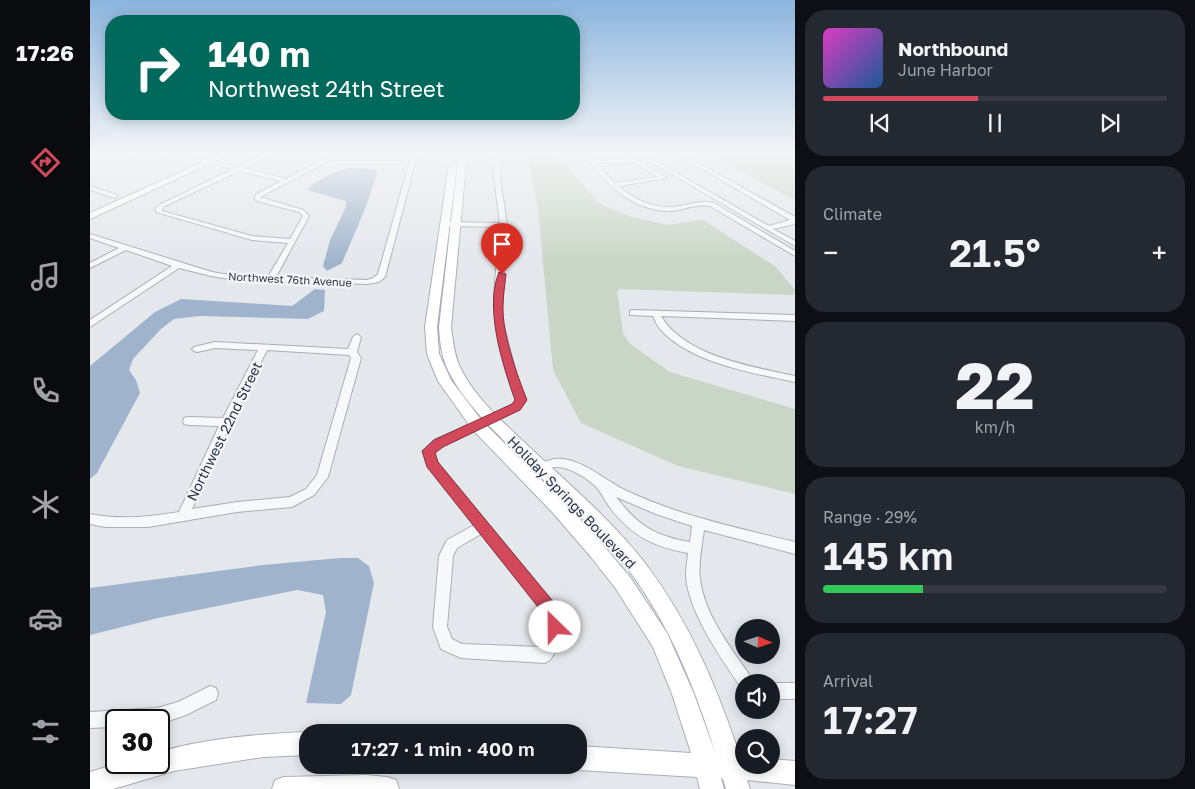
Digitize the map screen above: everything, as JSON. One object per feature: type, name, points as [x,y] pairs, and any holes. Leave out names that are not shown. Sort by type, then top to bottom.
[{"type":"street","points":[[93,189],[115,196]]},
{"type":"street","points":[[90,207],[131,189]]},
{"type":"street","points":[[90,216],[150,189]]},
{"type":"street","points":[[198,189],[159,208],[159,212],[252,238],[292,241]]},
{"type":"street","points":[[270,189],[257,197],[258,200],[301,211],[306,216],[271,279]]},
{"type":"street","name":"Northwest 76th Avenue","points":[[90,236],[178,265],[227,276],[367,282],[376,280],[382,274],[406,189]]},
{"type":"street","name":"Holiday Springs Boulevard","points":[[452,189],[445,327],[448,352],[484,422],[597,551],[628,591],[660,640],[672,664],[700,744],[709,778]]},
{"type":"street","name":"Holiday Springs Boulevard","points":[[450,222],[456,189]]},
{"type":"street","points":[[482,527],[452,544],[446,556],[440,627],[446,644],[461,651],[545,655],[557,639],[554,614],[432,464],[428,451],[438,443],[516,407],[521,400],[512,376],[499,323],[498,306],[504,224],[498,189]]},
{"type":"street","points":[[618,189],[626,197],[651,206],[667,209],[706,203],[712,204],[795,254]]},
{"type":"street","points":[[700,189],[795,244]]},
{"type":"street","points":[[740,189],[793,219],[793,222],[768,228]]},
{"type":"street","points":[[450,222],[504,224]]},
{"type":"street","points":[[90,266],[124,248]]},
{"type":"street","points":[[90,324],[178,265]]},
{"type":"street","points":[[633,312],[795,318]]},
{"type":"street","points":[[655,313],[663,329],[683,344],[723,360],[795,379]]},
{"type":"street","points":[[352,352],[357,337]]},
{"type":"street","points":[[197,349],[215,345],[352,352]]},
{"type":"street","name":"Northwest 22nd Street","points":[[184,514],[226,422],[264,348]]},
{"type":"street","points":[[90,519],[105,522],[148,522],[184,514],[292,502],[310,492],[322,477],[356,358],[352,352]]},
{"type":"street","points":[[188,421],[226,422]]},
{"type":"street","name":"Holiday Springs Boulevard","points":[[484,422],[541,467],[636,567],[668,613],[697,668],[735,778]]},
{"type":"street","points":[[541,467],[554,463],[565,463],[653,508],[698,523],[795,548]]},
{"type":"street","points":[[599,482],[629,520],[651,537],[696,549]]},
{"type":"street","points":[[698,523],[693,577],[698,598],[728,657],[740,674]]},
{"type":"street","points":[[780,691],[795,690]]},
{"type":"street","points":[[90,720],[157,716],[180,709],[210,694]]},
{"type":"street","points":[[90,784],[174,759],[263,745],[299,743]]},
{"type":"street","points":[[587,759],[709,778],[735,778],[795,773]]},
{"type":"street","points":[[284,789],[366,787],[387,789]]},
{"type":"green space","points":[[534,189],[587,189],[600,204],[632,217],[668,225],[698,220],[705,221],[776,267],[795,290],[793,295],[620,289],[617,291],[623,333],[630,344],[670,372],[795,409],[795,494],[678,466],[581,423],[553,370],[538,209]]},
{"type":"green space","points":[[774,189],[795,189],[795,200]]},
{"type":"water","points":[[372,189],[342,263],[327,271],[323,266],[330,240],[346,207],[346,201],[307,190]]},
{"type":"water","points":[[315,289],[325,290],[324,311],[308,319],[200,316],[174,319],[161,329],[133,359],[129,370],[136,380],[140,393],[97,473],[90,479],[90,366],[155,312],[181,299],[292,306]]},
{"type":"water","points":[[358,558],[369,566],[374,583],[351,695],[341,704],[306,703],[326,612],[323,595],[297,590],[158,618],[90,635],[90,588],[263,565]]},
{"type":"route","points":[[502,274],[498,306],[499,323],[512,376],[520,393],[521,400],[516,407],[438,443],[428,451],[432,464],[554,614],[555,627]]}]
